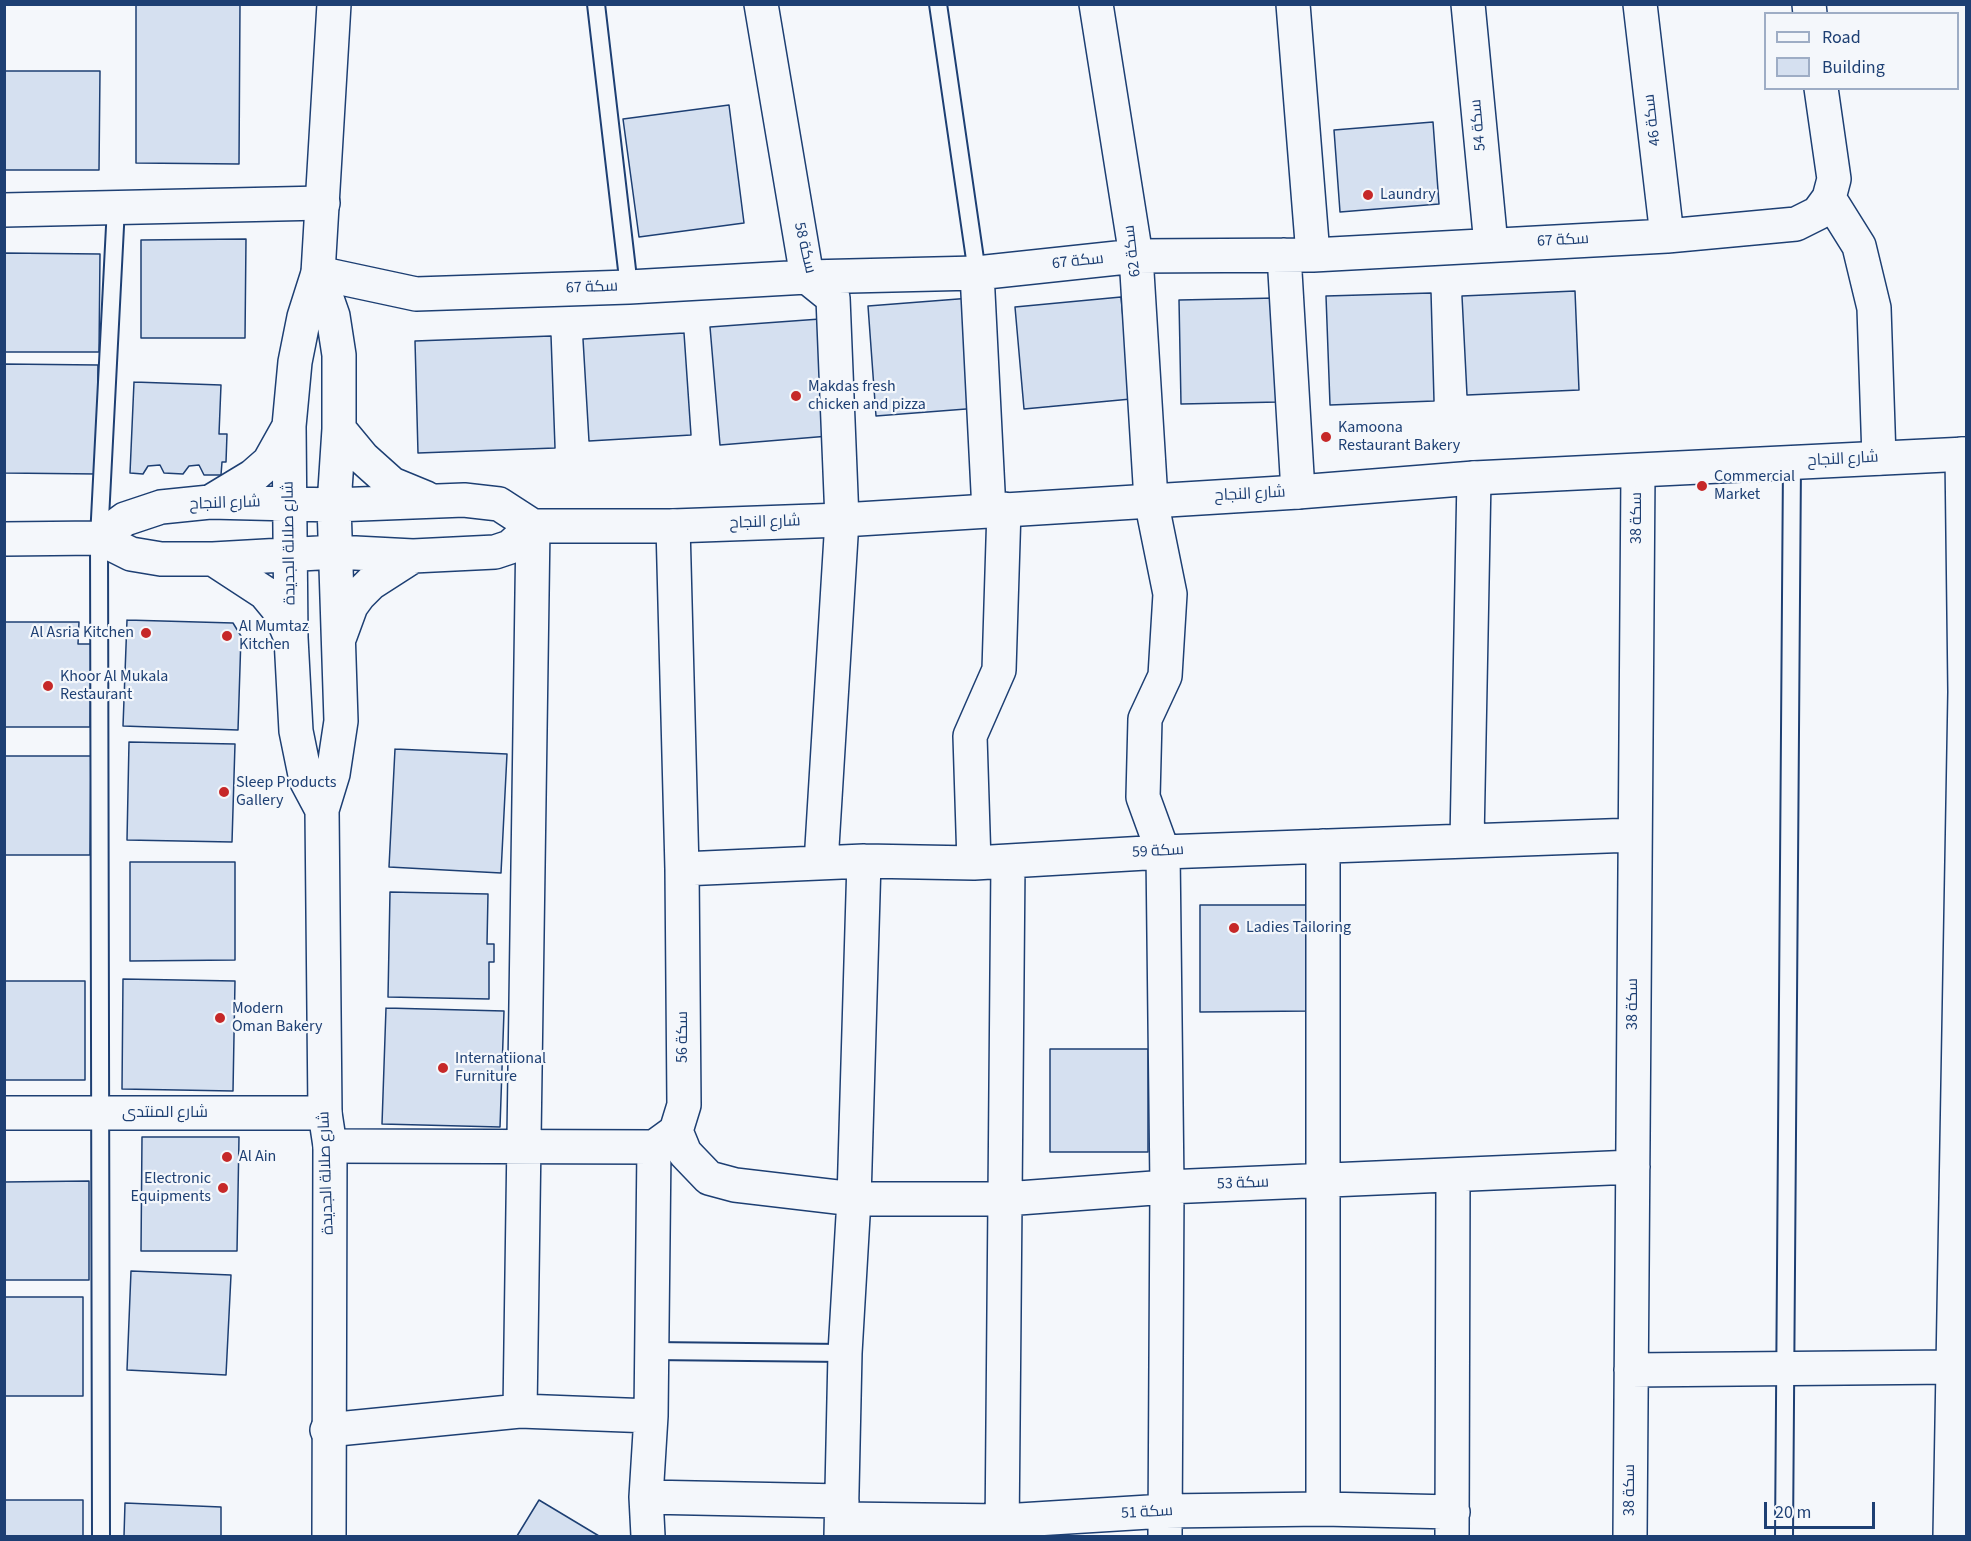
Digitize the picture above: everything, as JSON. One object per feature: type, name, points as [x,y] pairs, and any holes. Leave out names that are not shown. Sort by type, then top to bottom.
[{"type":"street","name":"شارع صلالة الجديدة","points":[[322,810],[306,780],[296,731],[291,638],[289,426],[295,362],[304,317],[318,273],[334,4]]},
{"type":"street","name":"سكة 58","points":[[761,4],[807,277],[832,298],[842,520],[821,863]]},
{"type":"street","name":"سكة 62","points":[[1096,4],[1136,256],[1151,500],[1170,594],[1165,676],[1145,719],[1143,796],[1163,852],[1167,1187],[1165,1524]]},
{"type":"street","points":[[1293,4],[1299,255],[1298,492]]},
{"type":"street","name":"سكة 54","points":[[1468,4],[1491,245]]},
{"type":"street","name":"سكة 46","points":[[1640,4],[1667,236]]},
{"type":"street","points":[[1821,90],[1834,179],[1829,198],[1859,246],[1874,308],[1879,458]]},
{"type":"street","name":"سكة 67","points":[[318,273],[416,294],[629,287],[807,277],[977,273],[1136,256],[1299,255],[1667,236],[1796,224],[1818,213],[1829,198]]},
{"type":"street","points":[[4,210],[323,203]]},
{"type":"street","name":"شارع صلالة الجديدة","points":[[318,273],[333,316],[339,355],[339,429],[334,505],[341,721],[333,774],[322,810],[325,1113],[330,1146],[328,1536]]},
{"type":"street","points":[[974,863],[970,736],[999,670],[996,510],[977,273]]},
{"type":"street","points":[[210,502],[253,476],[268,462],[289,426]]},
{"type":"street","points":[[339,429],[363,458],[392,484],[434,500]]},
{"type":"street","points":[[1950,1536],[1963,990],[1966,692],[1964,454]]},
{"type":"street","name":"شارع النجاح","points":[[99,538],[125,519],[161,507],[210,502],[334,505],[464,500],[499,504],[533,526],[673,526],[842,520],[1298,492],[1474,478],[1964,454]]},
{"type":"street","name":"سكة 38","points":[[1630,1536],[1638,471]]},
{"type":"street","points":[[1467,840],[1474,478]]},
{"type":"street","points":[[4,539],[99,538],[131,554],[161,559],[213,559],[336,552],[413,556],[495,552],[510,547],[533,526]]},
{"type":"street","points":[[520,1411],[533,526]]},
{"type":"street","name":"سكة 56","points":[[648,1536],[646,1497],[651,1416],[651,1351],[665,1139],[684,1105],[682,869],[673,526]]},
{"type":"street","points":[[337,643],[351,606],[359,595],[371,583],[413,556]]},
{"type":"street","points":[[213,559],[265,593],[279,610],[291,638]]},
{"type":"street","name":"سكة 59","points":[[682,869],[864,861],[1008,862],[1163,852],[1634,835]]},
{"type":"street","points":[[1323,846],[1323,1509]]},
{"type":"street","points":[[842,1519],[845,1353],[854,1199],[864,861]]},
{"type":"street","points":[[1003,1529],[1008,862]]},
{"type":"street","name":"شارع المنتدى","points":[[4,1113],[325,1113]]},
{"type":"street","points":[[330,1146],[525,1148],[665,1139]]},
{"type":"street","name":"سكة 53","points":[[665,1139],[685,1153],[709,1178],[735,1185],[854,1199],[1005,1199],[1167,1187],[1633,1167]]},
{"type":"street","name":"سكة 51","points":[[646,1497],[842,1519],[1003,1529],[1165,1524],[1323,1509],[1452,1524],[1453,1176]]},
{"type":"street","points":[[1631,1370],[1953,1367]]},
{"type":"street","points":[[327,1430],[520,1411],[651,1416]]},
{"type":"lane","points":[[596,4],[629,287]]},
{"type":"lane","points":[[938,4],[977,273]]},
{"type":"lane","points":[[101,1536],[99,538],[116,207]]},
{"type":"lane","points":[[1784,1536],[1792,463]]},
{"type":"lane","points":[[651,1351],[845,1353]]},
{"type":"building","points":[[136,4],[240,4],[239,164],[136,163]]},
{"type":"building","points":[[4,71],[100,71],[99,170],[4,170]]},
{"type":"building","points":[[729,105],[744,223],[639,237],[623,119]]},
{"type":"building","points":[[1433,122],[1439,204],[1340,212],[1334,130]]},
{"type":"building","points":[[246,239],[245,338],[141,338],[141,240]]},
{"type":"building","points":[[4,253],[100,254],[99,352],[4,352]]},
{"type":"building","points":[[1575,291],[1579,390],[1467,395],[1462,296]]},
{"type":"building","points":[[1431,293],[1434,401],[1330,405],[1326,296]]},
{"type":"building","points":[[1121,297],[1131,399],[1024,409],[1015,307]]},
{"type":"building","points":[[971,298],[979,408],[876,416],[868,306]]},
{"type":"building","points":[[1277,298],[1279,402],[1181,404],[1179,300]]},
{"type":"building","points":[[820,319],[829,436],[720,445],[710,327]]},
{"type":"building","points":[[684,333],[691,435],[589,441],[583,339]]},
{"type":"building","points":[[551,336],[555,448],[418,453],[415,341]]},
{"type":"building","points":[[4,364],[98,365],[97,474],[4,473]]},
{"type":"building","points":[[134,382],[221,385],[219,434],[227,434],[226,462],[222,462],[221,475],[204,475],[199,465],[189,466],[183,474],[164,473],[160,465],[148,466],[143,474],[130,473]]},
{"type":"building","points":[[127,620],[233,623],[241,636],[238,730],[123,726]]},
{"type":"building","name":"Khoor Al Mukala Restaurant","points":[[4,622],[79,622],[78,644],[91,644],[90,727],[4,727]]},
{"type":"building","points":[[129,742],[235,744],[232,842],[127,840]]},
{"type":"building","points":[[395,749],[507,754],[501,873],[389,867]]},
{"type":"building","points":[[4,756],[91,756],[90,855],[4,855]]},
{"type":"building","points":[[130,862],[235,862],[235,960],[130,961]]},
{"type":"building","points":[[390,892],[488,894],[487,944],[494,944],[494,962],[489,962],[489,999],[388,997]]},
{"type":"building","points":[[1200,905],[1309,905],[1310,1011],[1200,1012]]},
{"type":"building","points":[[123,979],[235,981],[233,1091],[122,1089]]},
{"type":"building","points":[[4,981],[85,981],[85,1080],[4,1080]]},
{"type":"building","name":"Internatiional Furniture","points":[[386,1008],[504,1011],[500,1127],[382,1124]]},
{"type":"building","points":[[1050,1049],[1148,1049],[1148,1152],[1050,1152]]},
{"type":"building","points":[[142,1137],[239,1137],[237,1251],[141,1251]]},
{"type":"building","points":[[89,1181],[89,1280],[4,1280],[4,1182]]},
{"type":"building","points":[[131,1271],[231,1275],[226,1375],[127,1370]]},
{"type":"building","points":[[4,1297],[83,1297],[83,1396],[4,1396]]},
{"type":"building","points":[[4,1500],[83,1500],[83,1536],[4,1536]]},
{"type":"building","points":[[539,1500],[599,1536],[517,1536]]},
{"type":"building","points":[[125,1503],[221,1507],[221,1536],[124,1536]]},
{"type":"place","name":"Laundry","points":[[1368,195]]},
{"type":"place","name":"Makdas fresh chicken and pizza","points":[[796,396]]},
{"type":"place","name":"Kamoona Restaurant Bakery","points":[[1326,437]]},
{"type":"place","name":"Commercial Market","points":[[1702,486]]},
{"type":"place","name":"Al Asria Kitchen","points":[[146,633]]},
{"type":"place","name":"Al Mumtaz Kitchen","points":[[227,636]]},
{"type":"place","name":"Khoor Al Mukala Restaurant","points":[[48,686]]},
{"type":"place","name":"Sleep Products Gallery","points":[[224,792]]},
{"type":"place","name":"Ladies Tailoring","points":[[1234,928]]},
{"type":"place","name":"Modern Oman Bakery","points":[[220,1018]]},
{"type":"place","name":"Internatiional Furniture","points":[[443,1068]]},
{"type":"place","name":"Al Ain","points":[[227,1157]]},
{"type":"place","name":"Electronic Equipments","points":[[223,1188]]}]
